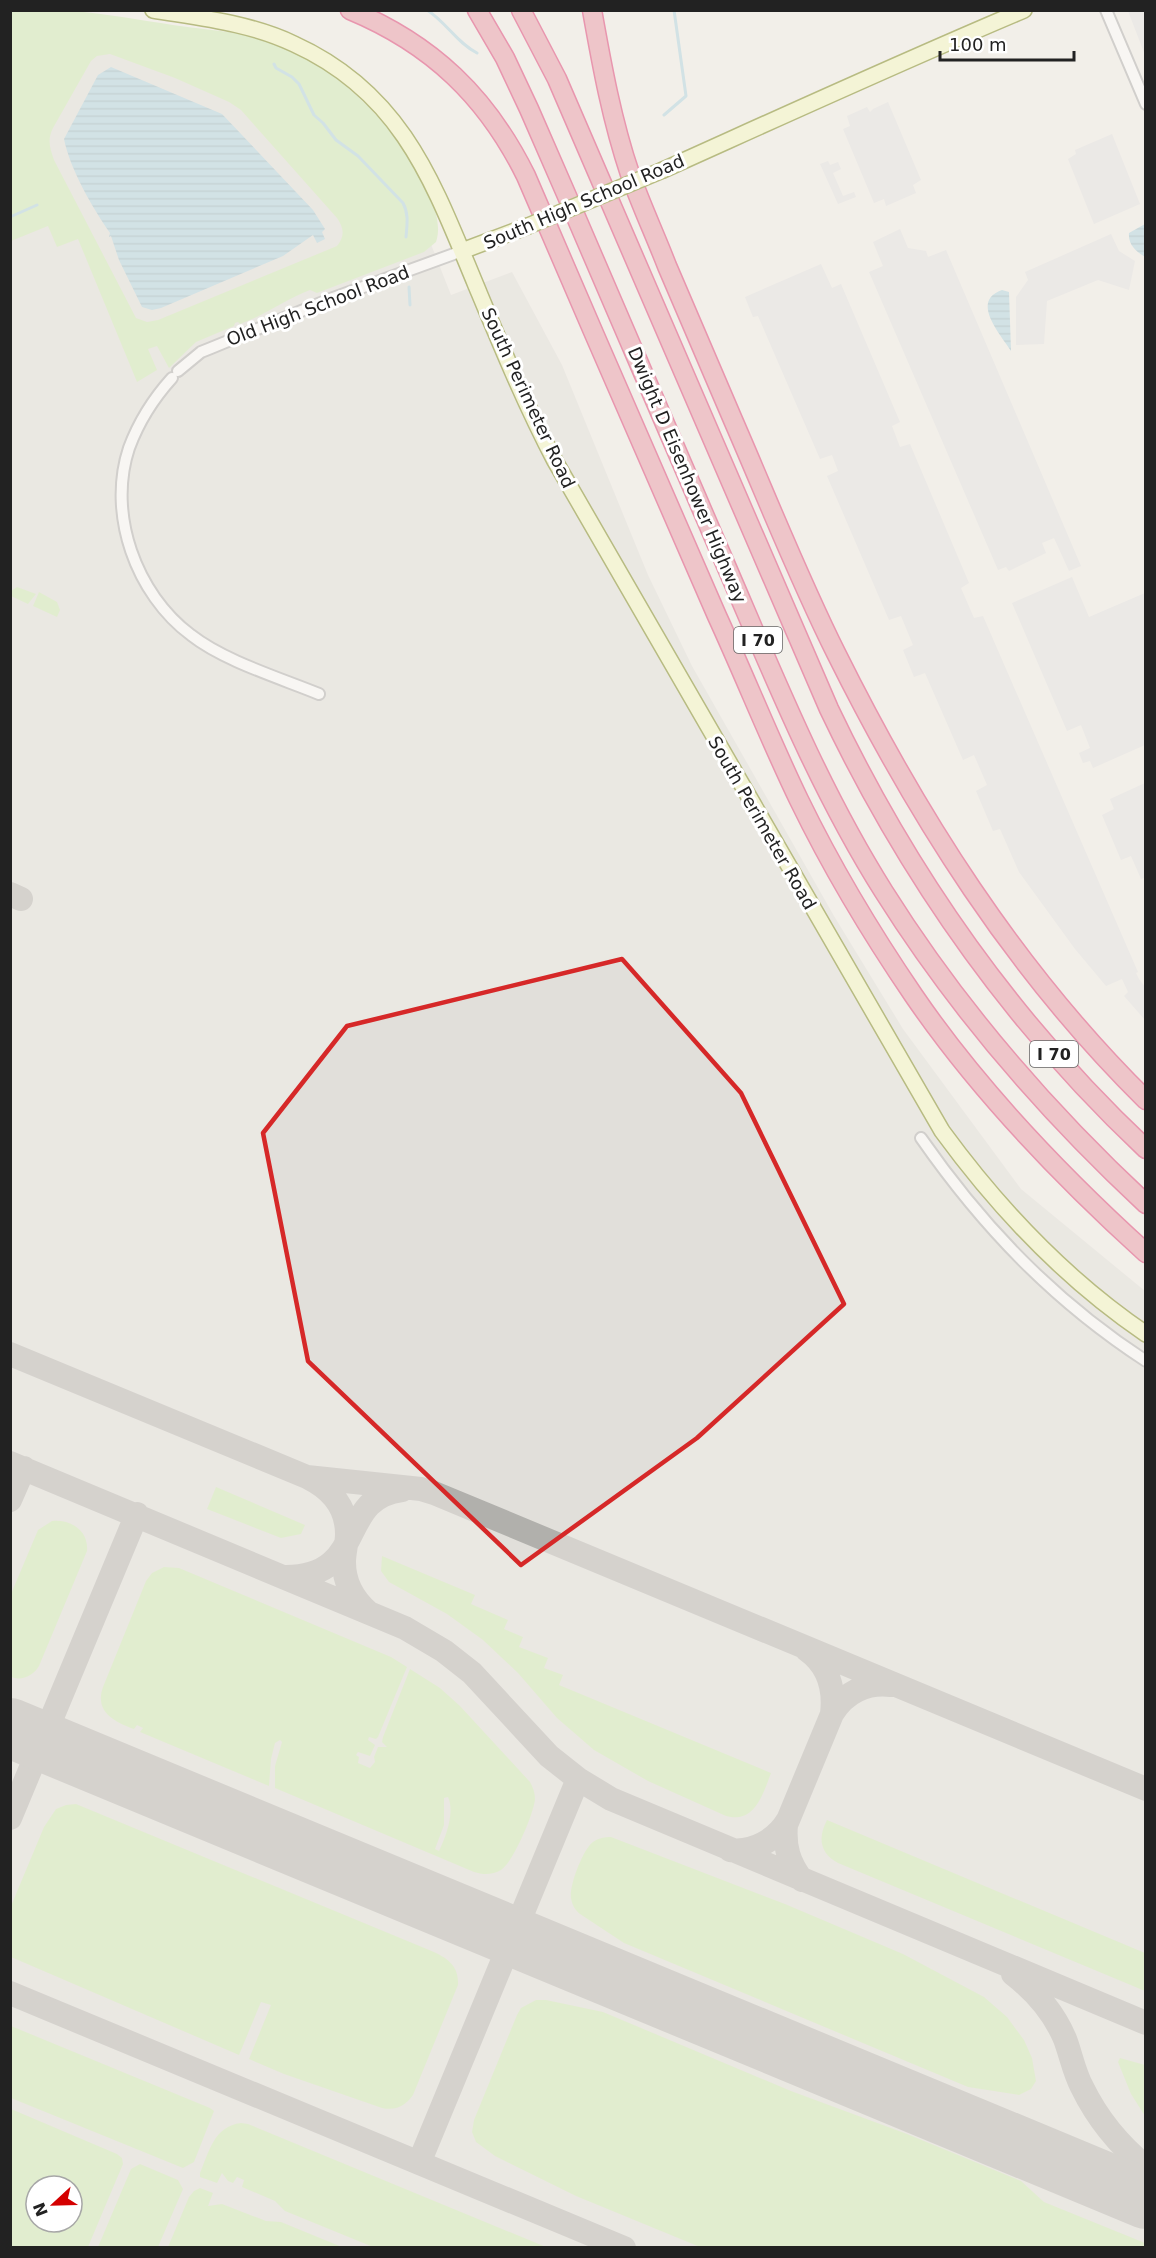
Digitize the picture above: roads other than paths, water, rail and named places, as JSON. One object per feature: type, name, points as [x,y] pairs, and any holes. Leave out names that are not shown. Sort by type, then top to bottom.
[{"type":"highway","points":[[350,10],[402,36],[435,59],[462,82],[501,131],[526,176],[668,507],[786,771],[841,880],[914,997],[986,1089],[1065,1177],[1146,1253]]},
{"type":"highway","name":"Dwight D Eisenhower Highway","points":[[477,10],[530,109],[789,710],[850,834],[916,941],[986,1035],[1048,1108],[1146,1204]]},
{"type":"highway","name":"Dwight D Eisenhower Highway","points":[[521,10],[561,88],[829,710],[871,794],[929,890],[1001,989],[1069,1071],[1146,1149]]},
{"type":"highway","points":[[592,10],[605,78],[625,156],[649,223],[832,644],[880,738],[932,826],[1006,939],[1077,1028],[1146,1100]]},
{"type":"highway","points":[[599,10],[605,78]]},
{"type":"street","name":"South High School Road","points":[[153,10],[261,31],[306,49],[349,78],[382,108],[411,145],[429,175],[462,251],[663,170],[1024,10]]},
{"type":"street","points":[[1106,10],[1146,104]]},
{"type":"street","name":"Old High School Road","points":[[319,694],[201,643],[164,610],[139,572],[125,526],[123,489],[129,450],[143,416],[175,374],[201,352],[333,298],[462,251]]},
{"type":"street","name":"South Perimeter Road","points":[[462,251],[533,417],[566,482],[942,1131],[979,1180],[1033,1241],[1075,1280],[1146,1334]]},
{"type":"street","points":[[921,1138],[958,1189],[1026,1265],[1089,1321],[1146,1361]]},
{"type":"water","points":[[111,67],[222,114],[313,210],[325,229],[322,232],[325,239],[317,243],[313,235],[283,256],[161,308],[152,310],[142,307],[119,260],[111,236],[109,237],[110,233],[76,175],[64,139],[98,75]]},
{"type":"water","points":[[1145,224],[1145,257],[1131,244],[1129,233]]},
{"type":"water","points":[[1002,290],[1009,292],[1011,351],[995,327],[988,310],[988,302],[993,295]]},
{"type":"waterway","points":[[427,10],[463,44],[477,53]]},
{"type":"waterway","points":[[664,115],[686,96],[674,10]]},
{"type":"waterway","points":[[274,64],[276,68],[299,84],[314,115],[336,140],[358,156],[403,203],[407,215],[406,237]]},
{"type":"waterway","points":[[10,217],[37,205]]},
{"type":"waterway","points":[[409,287],[410,305]]}]
